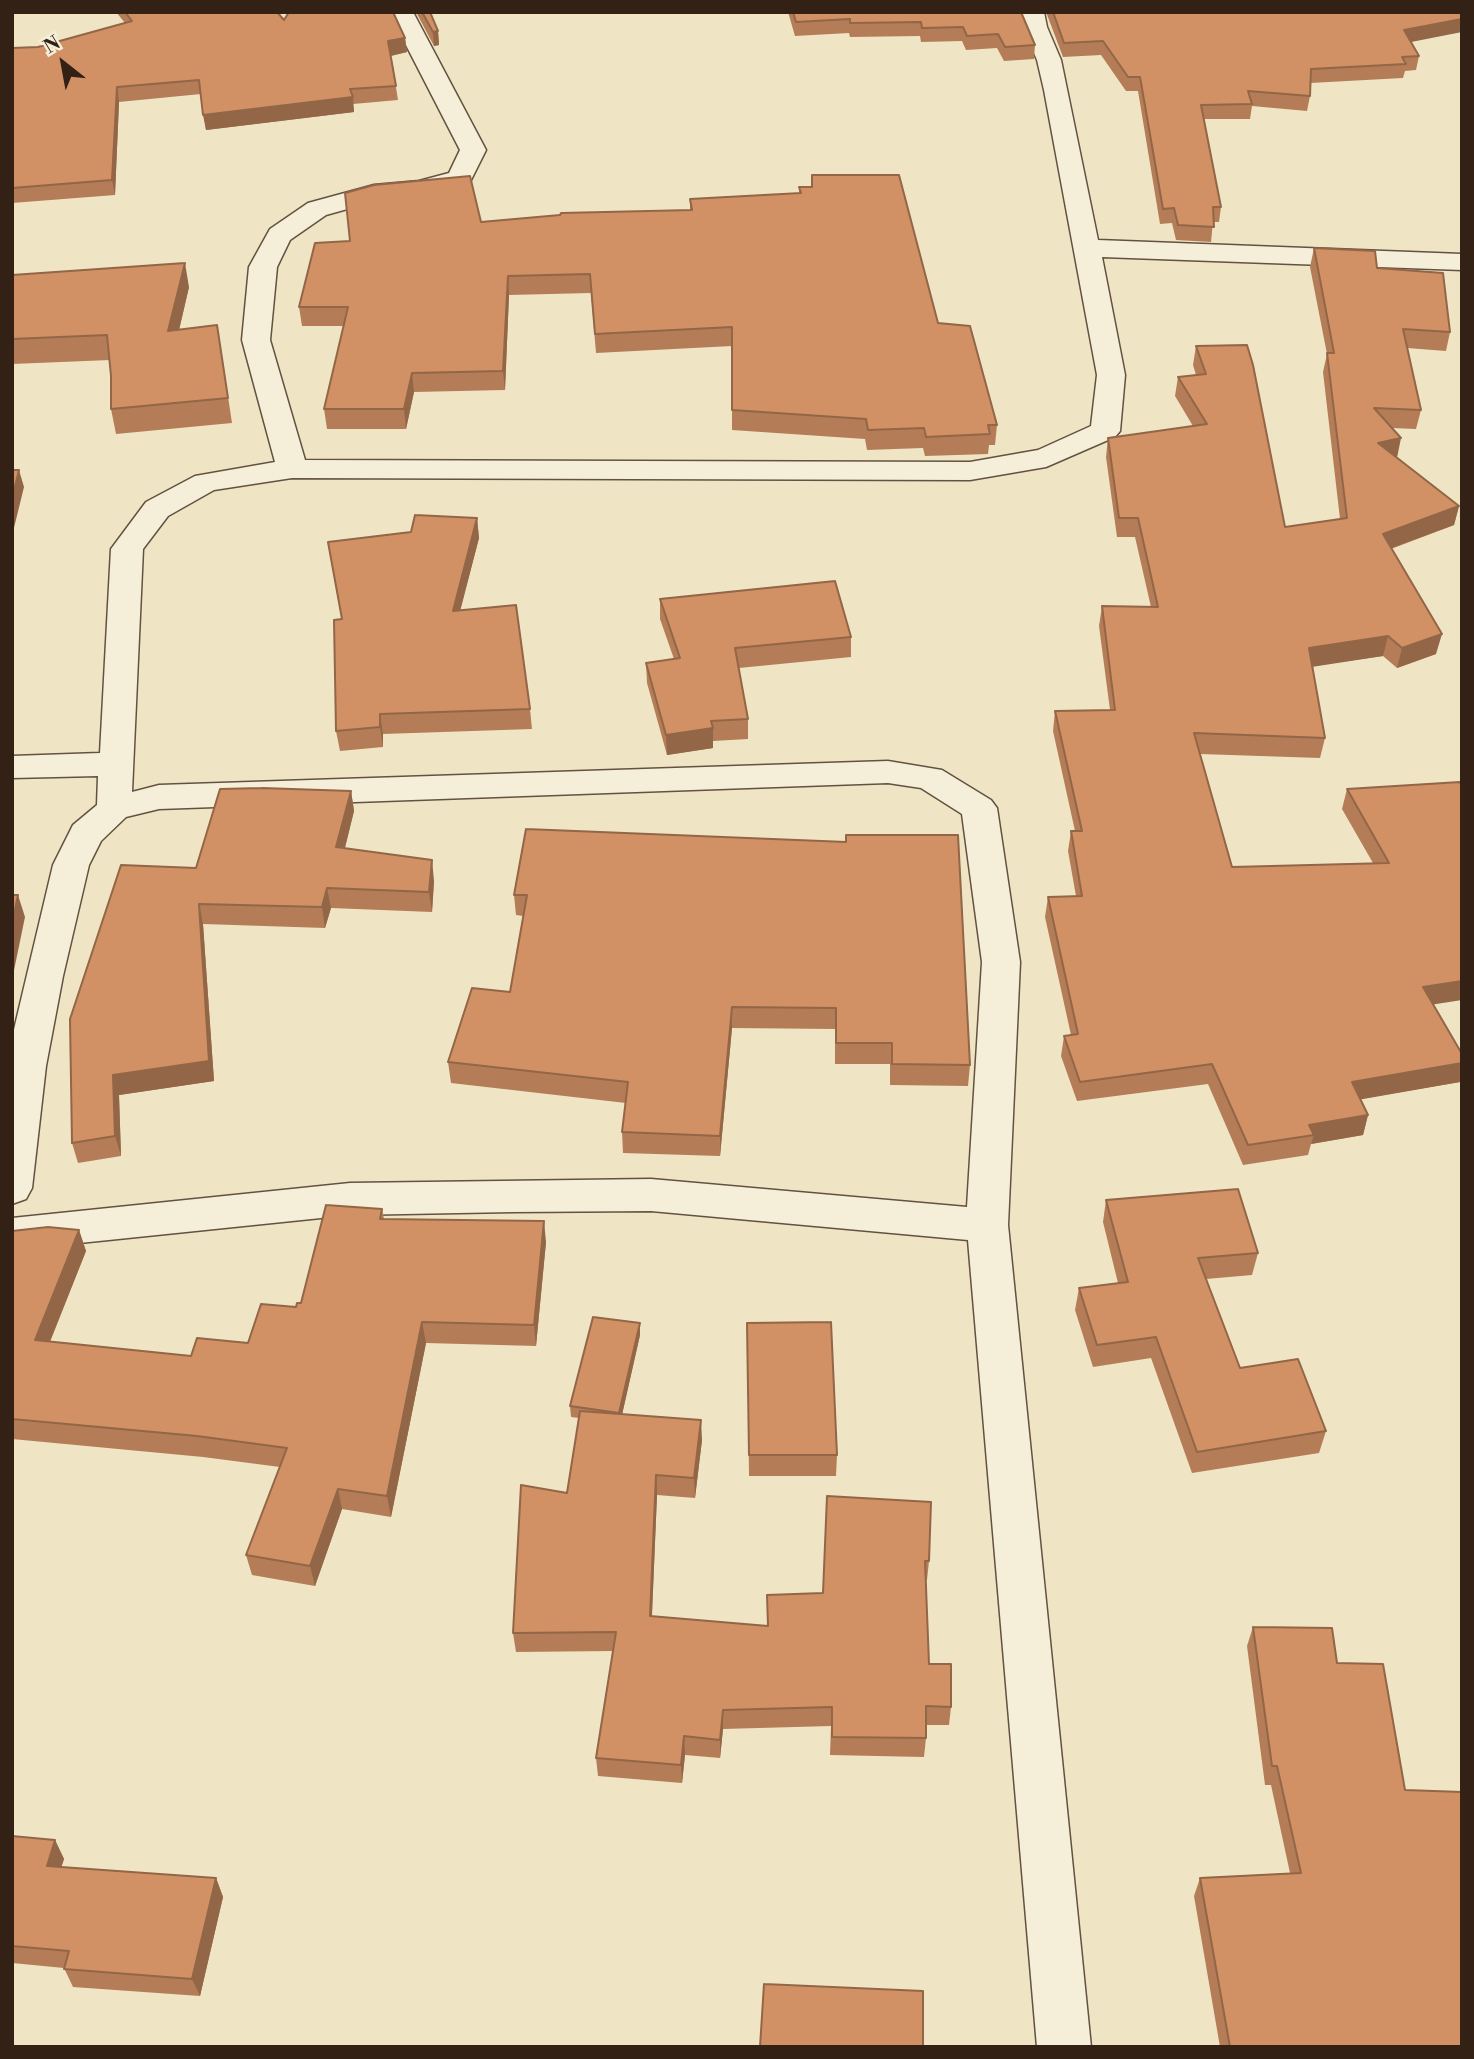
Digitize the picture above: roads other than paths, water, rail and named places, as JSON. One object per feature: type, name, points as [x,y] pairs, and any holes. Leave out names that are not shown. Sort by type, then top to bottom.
[{"type":"street","points":[[292,469],[256,340],[263,267],[279,235],[317,209],[374,193],[420,189],[460,178],[473,150],[401,12]]},
{"type":"street","points":[[114,809],[127,549],[157,509],[205,482],[292,469],[970,471],[1045,458],[1105,431],[1111,374],[1049,60],[1035,27],[1032,12]]},
{"type":"street","points":[[1086,248],[1462,262]]},
{"type":"street","points":[[12,767],[116,764]]},
{"type":"street","points":[[12,1188],[26,1066],[71,865],[86,834],[114,809],[173,796],[888,772],[930,778],[979,808],[1000,962],[987,1226],[1064,2047]]},
{"type":"street","points":[[12,1234],[350,1199],[513,1196],[651,1195],[987,1226]]}]
